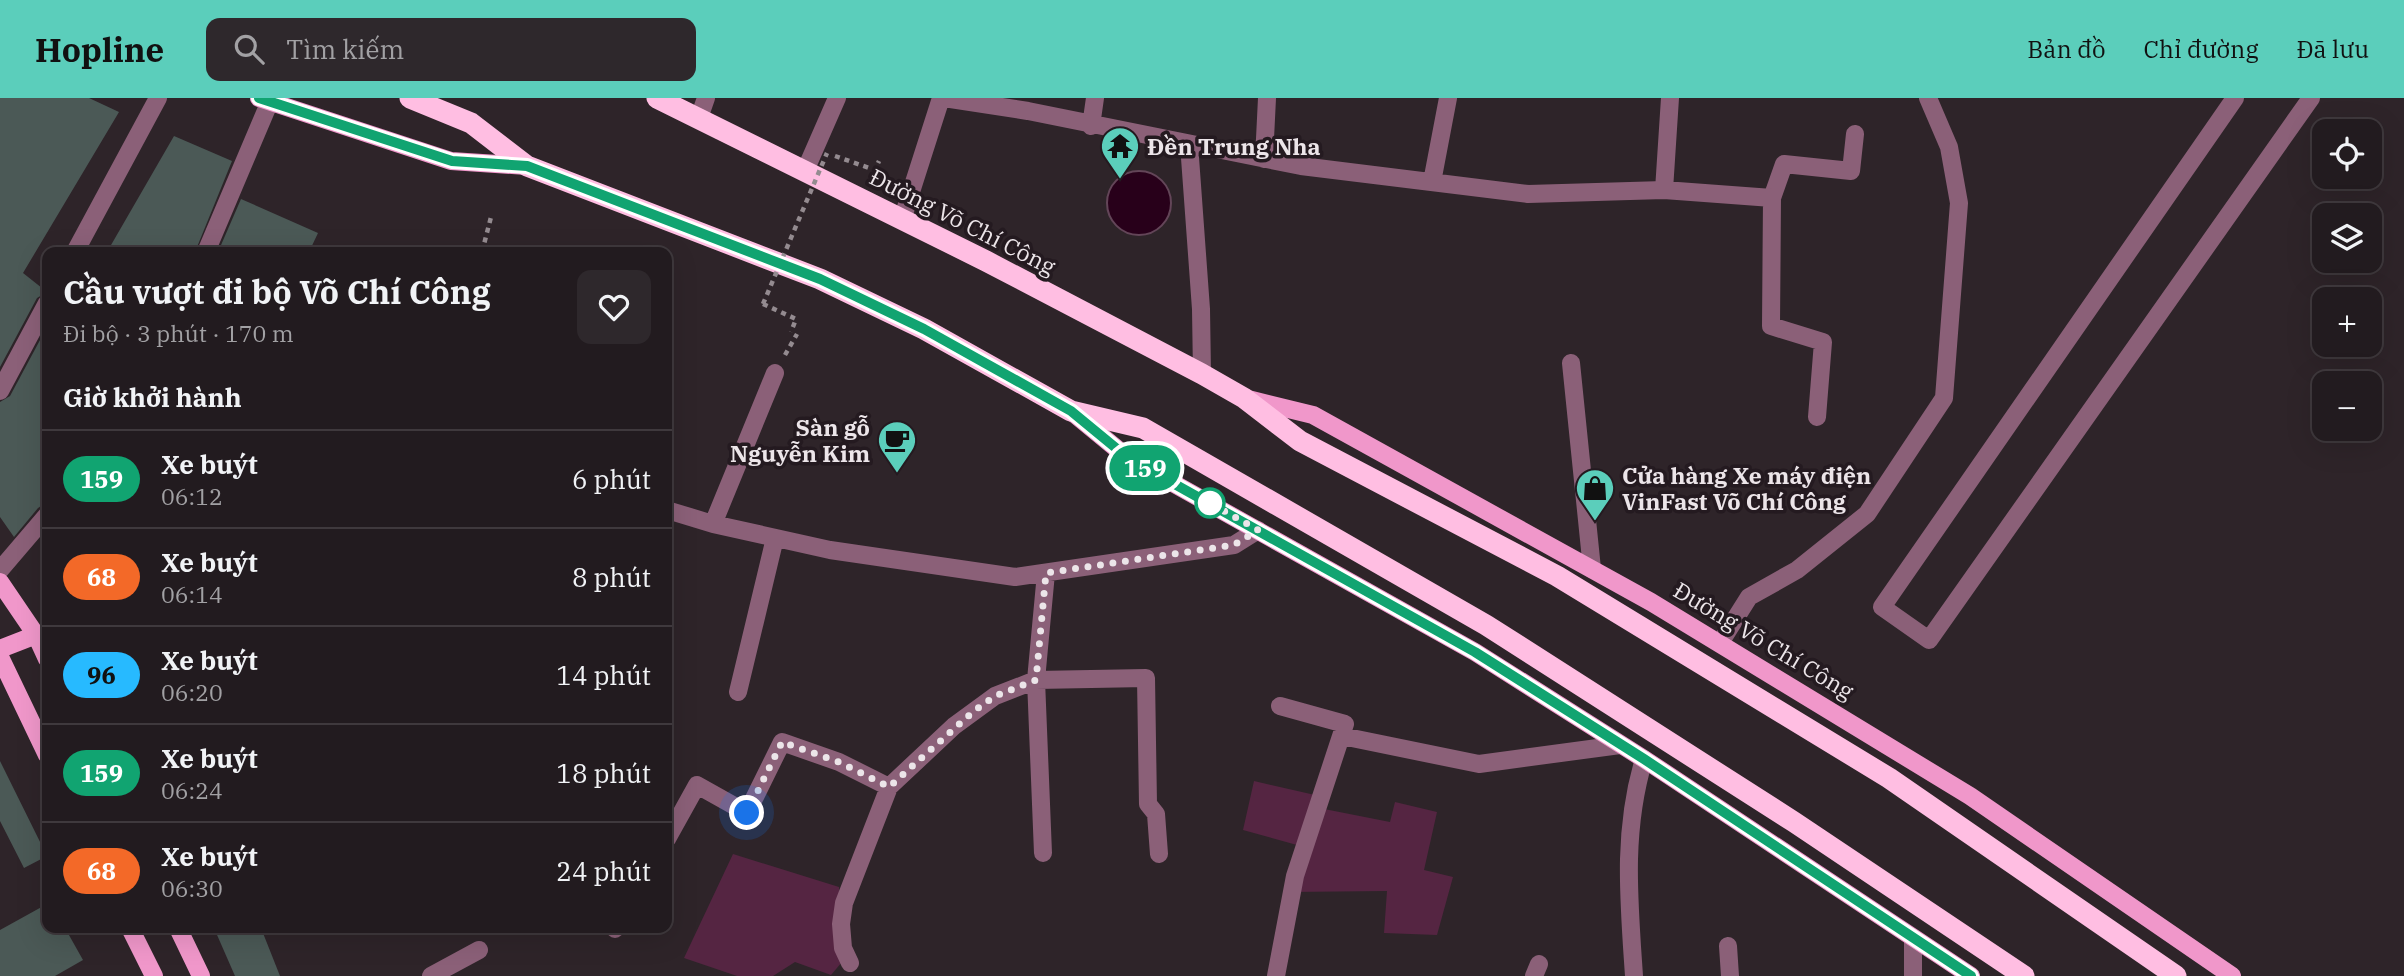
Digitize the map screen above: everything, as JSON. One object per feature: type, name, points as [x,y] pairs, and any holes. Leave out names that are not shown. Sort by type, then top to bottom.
[{"type":"highway","points":[[410,98],[471,123],[527,166],[820,279],[924,329],[1071,411],[1143,428],[1403,576],[1794,822],[2024,976]]},
{"type":"highway","name":"Đường Võ Chí Công","points":[[657,98],[703,108],[805,171],[1202,374],[1244,398],[1300,441],[1557,576],[1866,763],[2176,976]]},
{"type":"main road","points":[[264,100],[452,161],[527,166]]},
{"type":"main road","name":"Đường Võ Chí Công","points":[[1244,398],[1313,415],[1720,643],[1970,796],[2232,976]]},
{"type":"main road","points":[[1071,411],[1128,458],[1475,652],[1644,759],[1971,976]]},
{"type":"main road","points":[[0,582],[42,648]]},
{"type":"main road","points":[[0,649],[36,635]]},
{"type":"main road","points":[[0,657],[42,745]]},
{"type":"main road","points":[[132,933],[154,976]]},
{"type":"main road","points":[[180,933],[201,976]]},
{"type":"street","points":[[78,247],[158,98]]},
{"type":"street","points":[[805,171],[837,98]]},
{"type":"street","points":[[902,220],[942,98],[1028,111],[1091,126],[1264,159],[1528,194],[1664,190],[1772,198]]},
{"type":"street","points":[[1091,126],[1095,98]]},
{"type":"street","points":[[1264,159],[1267,98]]},
{"type":"street","points":[[1432,182],[1448,98]]},
{"type":"street","points":[[1664,190],[1670,98]]},
{"type":"street","points":[[1720,643],[1749,597],[1797,570],[1867,514],[1944,398],[1959,203],[1949,147],[1928,98]]},
{"type":"street","points":[[2235,98],[1882,607],[1929,640],[2311,98]]},
{"type":"street","points":[[208,247],[264,100]]},
{"type":"street","points":[[1818,418],[1823,342],[1771,326],[1772,198],[1784,164],[1852,171],[1855,134]]},
{"type":"street","points":[[1189,144],[1201,309],[1202,374]]},
{"type":"street","points":[[0,391],[42,312]]},
{"type":"street","points":[[1571,363],[1592,569]]},
{"type":"street","points":[[713,524],[775,373]]},
{"type":"street","points":[[672,512],[775,538],[939,568],[1015,577],[1234,545],[1258,530]]},
{"type":"street","points":[[0,570],[42,520]]},
{"type":"street","points":[[738,692],[775,538]]},
{"type":"street","points":[[1043,853],[1036,680],[1046,573]]},
{"type":"street","points":[[850,962],[843,948],[841,924],[844,903],[889,787],[974,711],[995,696],[1036,680],[1146,678],[1148,804],[1156,814],[1159,854]]},
{"type":"street","points":[[1276,976],[1295,876],[1345,724],[1280,706]]},
{"type":"street","points":[[1342,736],[1479,764],[1620,745]]},
{"type":"street","points":[[672,830],[697,785],[747,813],[782,742],[839,762],[889,787]]},
{"type":"street","points":[[1634,976],[1626,857],[1636,784],[1644,759]]},
{"type":"street","points":[[1913,938],[1913,976]]},
{"type":"street","points":[[1728,946],[1730,976]]},
{"type":"street","points":[[431,976],[479,950]]},
{"type":"path","points":[[791,332],[796,319],[763,304],[827,153],[875,170],[879,161]]},
{"type":"path","points":[[483,247],[491,217]]},
{"type":"shaded area","points":[[1133,171],[1145,171],[1162,180],[1169,191],[1169,215],[1162,226],[1145,235],[1133,235],[1121,230],[1112,221],[1107,209],[1107,197],[1112,185],[1121,176]]},
{"type":"shaded area","points":[[1254,781],[1315,795],[1314,807],[1390,822],[1395,802],[1437,812],[1424,870],[1453,877],[1437,935],[1384,933],[1387,891],[1287,892],[1297,845],[1243,830]]},
{"type":"shaded area","points":[[733,854],[839,887],[842,962],[831,975],[795,962],[773,976],[737,976],[684,958]]},
{"type":"building","points":[[0,98],[89,98],[119,112],[23,273],[42,288],[42,295],[37,298],[0,367]]},
{"type":"building","points":[[174,136],[232,161],[197,247],[110,247]]},
{"type":"building","points":[[241,199],[318,233],[311,247],[220,247]]},
{"type":"building","points":[[42,336],[42,505],[14,537],[0,517],[0,402],[10,396]]},
{"type":"building","points":[[0,761],[42,846],[42,859],[24,868],[0,821]]},
{"type":"building","points":[[42,907],[42,933],[68,933],[83,960],[55,976],[0,976],[0,930]]},
{"type":"building","points":[[216,933],[263,933],[280,976],[235,976]]},
{"type":"bus line","name":"159","points":[[259,98],[452,161],[527,166],[820,279],[924,329],[1071,411],[1128,458],[1475,652],[1644,759],[1971,976]]},
{"type":"place","name":"Đền Trung Nha","points":[[1120,180]]},
{"type":"place","name":"Sàn gỗ Nguyễn Kim","points":[[897,474]]},
{"type":"place","name":"Cửa hàng Xe máy điện VinFast Võ Chí Công","points":[[1595,522]]},
{"type":"route","points":[[747,813],[782,742],[839,762],[889,787],[954,726],[974,711],[995,696],[1036,680],[1046,573],[1234,545],[1258,530],[1210,503]]}]
